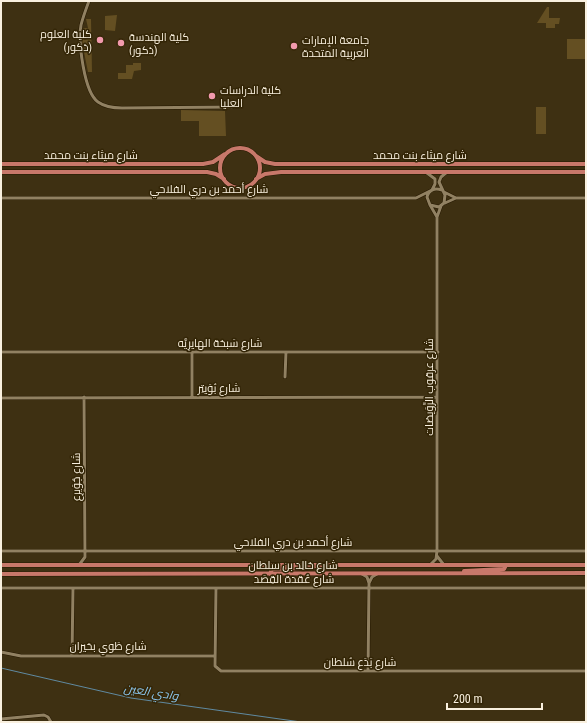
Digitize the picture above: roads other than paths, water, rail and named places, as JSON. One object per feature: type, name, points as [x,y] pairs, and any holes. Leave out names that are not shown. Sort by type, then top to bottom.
[{"type":"main road","points":[[242,148],[249,150],[256,156],[259,170],[256,179],[249,185],[240,188],[231,185],[224,179],[220,166],[225,154],[233,149],[242,148]]},
{"type":"main road","name":"شارع ميثاء بنت محمد","points":[[1,164],[203,164],[213,162],[225,154]]},
{"type":"main road","name":"شارع ميثاء بنت محمد","points":[[256,156],[264,162],[275,164],[586,164]]},
{"type":"main road","name":"شارع ميثاء بنت محمد","points":[[1,172],[207,172],[216,174],[224,179]]},
{"type":"main road","name":"شارع ميثاء بنت محمد","points":[[256,179],[265,174],[275,172],[586,172]]},
{"type":"main road","name":"شارع خالِد بن سلطان","points":[[1,565],[586,565]]},
{"type":"main road","points":[[270,574],[272,570],[307,568],[318,565]]},
{"type":"main road","points":[[456,573],[504,569],[506,565]]},
{"type":"main road","name":"شارع خالِد بن سلطان","points":[[1,574],[586,573]]},
{"type":"street","points":[[89,1],[81,26],[81,43],[88,87],[92,95],[99,102],[106,106],[122,108],[232,107]]},
{"type":"street","points":[[425,172],[435,179],[431,191],[427,197],[429,204],[436,207],[456,198],[586,198]]},
{"type":"street","points":[[443,204],[446,198],[439,179],[448,172]]},
{"type":"street","points":[[431,191],[443,191],[456,198]]},
{"type":"street","name":"شارع أحمد بن دري الفلاحي","points":[[416,198],[431,191]]},
{"type":"street","name":"شارع أحمد بن دري الفلاحي","points":[[1,198],[416,198],[429,204]]},
{"type":"street","name":"شارع عرقوب الرِّوَيضات","points":[[429,204],[437,217]]},
{"type":"street","name":"شارع عرقوب الرِّوَيضات","points":[[437,556],[437,217],[443,204]]},
{"type":"street","name":"شارع سَبخة الهايرِيَّه","points":[[1,352],[438,352]]},
{"type":"street","points":[[192,352],[192,397]]},
{"type":"street","points":[[285,377],[286,352]]},
{"type":"street","name":"شارع بُوَيتِر","points":[[1,398],[437,397]]},
{"type":"street","name":"شارع جُوَيرِع","points":[[84,398],[85,557]]},
{"type":"street","name":"شارع أحمد بن دري الفلاحي","points":[[1,551],[586,551]]},
{"type":"street","points":[[430,565],[437,556],[444,565]]},
{"type":"street","points":[[79,565],[85,557],[91,565]]},
{"type":"street","points":[[362,574],[367,577],[369,583],[368,671]]},
{"type":"street","points":[[369,583],[372,577],[378,574]]},
{"type":"street","name":"شارع عُقدة القِصَد","points":[[1,588],[586,588]]},
{"type":"street","points":[[72,655],[73,588]]},
{"type":"street","points":[[214,656],[216,588]]},
{"type":"street","name":"شارع طَوي بحَيران","points":[[1,652],[17,656],[214,656]]},
{"type":"street","name":"شارع بَدَع سُلطان","points":[[214,656],[216,667],[223,672],[586,671]]},
{"type":"street","points":[[1,719],[44,716],[48,717],[51,722]]},
{"type":"waterway","name":"وادي العين","points":[[1,668],[131,698],[301,722]]},
{"type":"place","name":"كلية العلوم (ذكور)","points":[[100,40]]},
{"type":"place","name":"كلية الهندسة (ذكور)","points":[[121,43]]},
{"type":"place","name":"جامعة الإمارات العربية المتحدة","points":[[294,46]]},
{"type":"place","name":"كلية الدراسات العليا","points":[[212,96]]}]
